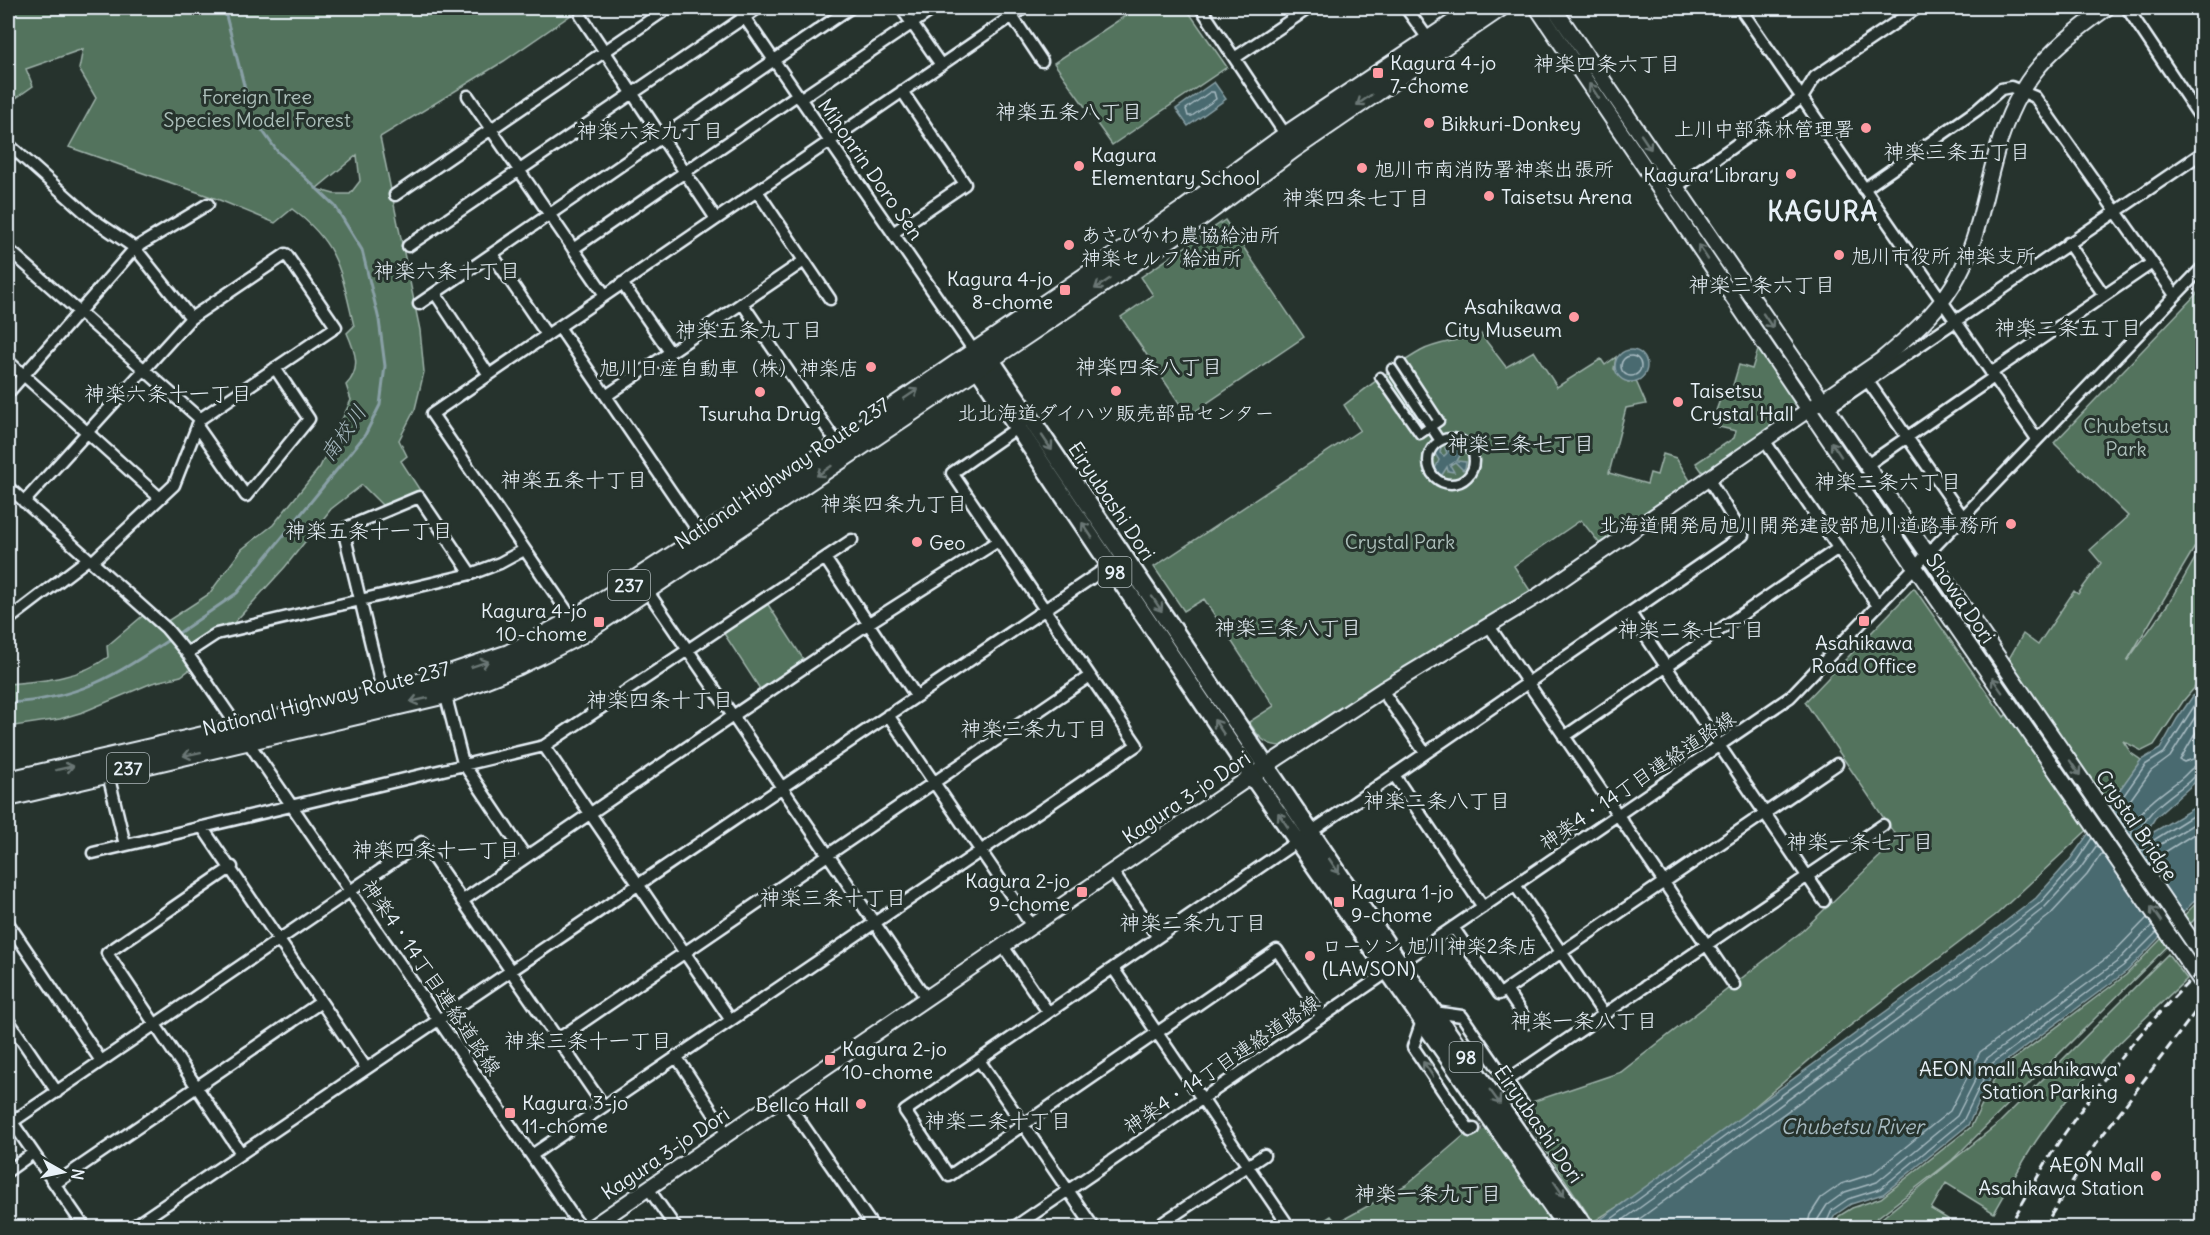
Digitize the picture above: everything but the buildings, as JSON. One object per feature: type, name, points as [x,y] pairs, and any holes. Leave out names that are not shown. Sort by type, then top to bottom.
[{"type":"highway","name":"National Highway Route 237","points":[[1290,141],[1477,8]]},
{"type":"highway","name":"National Highway Route 237","points":[[8,781],[106,765],[245,735],[444,686],[509,654],[577,627],[981,360],[1184,210],[1499,8]]},
{"type":"highway","name":"National Highway Route 237","points":[[8,797],[106,765]]},
{"type":"main road","name":"Eiryubashi Dori","points":[[981,360],[1117,560],[1267,765],[1304,836]]},
{"type":"main road","name":"Eiryubashi Dori","points":[[1117,560],[1252,776],[1304,836],[1428,1017],[1526,1154],[1585,1227]]},
{"type":"main road","name":"Eiryubashi Dori","points":[[1526,1154],[1567,1227]]},
{"type":"street","points":[[395,195],[668,8]]},
{"type":"street","points":[[408,246],[632,93],[741,12],[758,8]]},
{"type":"street","points":[[419,304],[850,8]]},
{"type":"street","points":[[902,8],[940,65]]},
{"type":"street","points":[[573,249],[684,172],[935,8]]},
{"type":"street","points":[[577,627],[432,414],[1024,8]]},
{"type":"street","points":[[1201,8],[1236,57],[1290,141]]},
{"type":"street","points":[[1236,57],[1310,8]]},
{"type":"street","points":[[1406,8],[1429,40]]},
{"type":"street","name":"Showa Dori","points":[[1537,8],[2030,733]]},
{"type":"street","name":"Showa Dori","points":[[1554,8],[2042,720]]},
{"type":"street","points":[[1740,8],[2037,439]]},
{"type":"street","points":[[1676,187],[1802,98],[1815,78],[1917,8]]},
{"type":"street","points":[[1825,404],[1881,360],[1942,303],[1965,263],[1980,222],[2000,141],[2021,90],[2035,69],[2063,40],[2107,8]]},
{"type":"street","points":[[2127,8],[2202,120]]},
{"type":"street","name":"Mihonrin Doro Sen","points":[[741,12],[981,360]]},
{"type":"street","points":[[581,16],[716,219]]},
{"type":"street","points":[[1012,16],[1042,61]]},
{"type":"street","points":[[1864,189],[1977,110],[2001,89],[2021,90],[2035,97],[2175,295]]},
{"type":"street","points":[[893,233],[965,184],[902,91]]},
{"type":"street","points":[[468,96],[605,295]]},
{"type":"street","points":[[9,150],[91,218],[135,248],[190,318]]},
{"type":"street","points":[[1809,409],[1825,404],[1867,380],[2202,153]]},
{"type":"street","points":[[757,191],[830,299]]},
{"type":"street","points":[[8,393],[135,248],[208,204]]},
{"type":"street","points":[[2068,243],[2104,295]]},
{"type":"street","points":[[8,249],[143,368],[198,422],[246,496],[309,419],[275,368]]},
{"type":"street","points":[[8,620],[90,560],[174,485],[198,422],[336,327],[286,254],[190,318],[24,502]]},
{"type":"street","points":[[492,254],[547,335]]},
{"type":"street","points":[[8,266],[16,257]]},
{"type":"street","points":[[606,396],[804,261]]},
{"type":"street","points":[[1867,465],[2152,263]]},
{"type":"street","name":"神楽4・14丁目連絡道路線","points":[[1013,1227],[1790,697],[2202,268]]},
{"type":"street","points":[[622,283],[670,352]]},
{"type":"street","points":[[435,293],[489,375]]},
{"type":"street","points":[[742,303],[842,451]]},
{"type":"street","points":[[559,327],[706,542]]},
{"type":"street","points":[[8,361],[160,498]]},
{"type":"street","points":[[1380,377],[1420,434],[1439,421],[1401,363]]},
{"type":"street","points":[[1392,369],[1440,441]]},
{"type":"street","points":[[1867,380],[1963,517]]},
{"type":"street","name":"Kagura 3-jo Dori","points":[[590,1227],[1267,765],[1383,690],[1539,595],[1809,409]]},
{"type":"street","points":[[532,1155],[873,921],[1137,744],[952,473],[1024,423]]},
{"type":"street","points":[[1446,438],[1461,440],[1471,450],[1474,465],[1471,473],[1459,483],[1443,483],[1431,473],[1428,459],[1430,452],[1440,441],[1446,438]]},
{"type":"street","points":[[1764,440],[1878,606]]},
{"type":"street","points":[[1322,1017],[1277,950],[949,1176],[905,1111],[1156,936],[1743,535],[1708,478]]},
{"type":"street","name":"神楽4・14丁目連絡道路線","points":[[8,487],[169,632],[187,653],[581,1227]]},
{"type":"street","points":[[384,699],[343,529],[419,497],[471,574]]},
{"type":"street","points":[[93,853],[294,806],[463,763],[544,746],[852,540]]},
{"type":"street","points":[[462,900],[869,623],[998,541]]},
{"type":"street","points":[[1564,737],[1837,549]]},
{"type":"street","points":[[187,653],[216,634],[471,574],[500,563],[524,550]]},
{"type":"street","points":[[825,558],[916,696]]},
{"type":"street","points":[[131,1227],[1117,560]]},
{"type":"street","points":[[643,584],[926,998]]},
{"type":"street","points":[[1630,613],[1824,901]]},
{"type":"street","points":[[1489,626],[1734,986]]},
{"type":"street","points":[[558,1039],[1090,676]]},
{"type":"street","points":[[444,686],[463,763],[526,857]]},
{"type":"street","points":[[1383,690],[1425,753]]},
{"type":"street","points":[[888,715],[1032,926]]},
{"type":"street","name":"Crystal Bridge","points":[[2042,720],[2201,953]]},
{"type":"street","name":"Crystal Bridge","points":[[2030,733],[2202,983]]},
{"type":"street","points":[[544,746],[730,1019]]},
{"type":"street","points":[[1453,927],[1499,994],[1837,764]]},
{"type":"street","points":[[106,765],[125,845]]},
{"type":"street","points":[[1394,774],[1483,907]]},
{"type":"street","points":[[1506,1081],[1883,825]]},
{"type":"street","points":[[202,827],[232,867],[366,1068]]},
{"type":"street","points":[[85,1227],[10,1119],[57,1092],[422,842],[603,1105]]},
{"type":"street","points":[[232,867],[107,953],[241,1153]]},
{"type":"street","points":[[1112,871],[1156,936]]},
{"type":"street","points":[[1515,885],[1603,1013]]},
{"type":"street","points":[[8,923],[102,1061]]},
{"type":"street","points":[[1003,946],[1048,1012]]},
{"type":"street","points":[[1113,968],[1290,1227]]},
{"type":"street","points":[[1506,990],[1528,1023]]},
{"type":"street","points":[[56,1184],[321,1002]]},
{"type":"street","points":[[1474,1129],[1470,1131],[1413,1047],[1428,1017],[1462,1016],[1524,1106],[1521,1107]]},
{"type":"street","points":[[8,1020],[57,1092]]},
{"type":"street","points":[[676,1056],[727,1134]]},
{"type":"street","points":[[979,1060],[1094,1227]]},
{"type":"street","points":[[783,1096],[872,1227]]},
{"type":"street","points":[[8,1171],[33,1153]]},
{"type":"street","points":[[1155,1227],[1264,1155]]},
{"type":"street","points":[[648,1188],[676,1227]]},
{"type":"green space","name":"Foreign Tree Species Model Forest","points":[[8,8],[581,8],[504,61],[380,137],[420,330],[424,372],[415,409],[399,440],[407,456],[401,461],[423,495],[382,505],[362,485],[331,509],[285,567],[233,624],[217,629],[189,647],[166,622],[209,594],[242,549],[273,525],[320,467],[351,400],[346,385],[354,373],[355,360],[347,333],[354,326],[341,274],[336,260],[320,234],[292,209],[275,223],[217,199],[69,147],[96,98],[79,69],[83,49],[26,69],[33,86],[16,98],[8,92]],"holes":[[[357,155],[360,181],[350,194],[334,194],[316,189]]]},
{"type":"green space","points":[[1137,8],[1186,8],[1227,67],[1112,145],[1054,63]]},
{"type":"green space","points":[[1225,220],[1304,337],[1188,416],[1121,317],[1153,295],[1141,277]]},
{"type":"green space","name":"Chubetsu Park","points":[[2202,288],[2202,535],[2127,661],[2173,597],[2202,546],[2202,679],[2184,700],[2154,745],[2142,751],[2123,741],[2131,753],[2141,760],[2101,817],[2002,671],[2023,634],[2038,645],[2074,591],[2078,594],[2101,563],[2090,550],[2128,516],[2054,443]]},
{"type":"green space","name":"Crystal Park","points":[[1480,333],[1506,367],[1534,351],[1557,387],[1601,359],[1605,365],[1616,357],[1614,369],[1628,382],[1636,381],[1646,404],[1626,408],[1609,473],[1647,484],[1650,473],[1657,475],[1663,454],[1676,458],[1691,482],[1600,544],[1581,520],[1514,566],[1531,592],[1283,746],[1266,742],[1249,722],[1274,706],[1204,599],[1184,611],[1154,567],[1360,430],[1344,405],[1381,377],[1427,348]]},
{"type":"green space","points":[[1759,346],[1792,394],[1794,403],[1786,419],[1704,474],[1696,463],[1734,438],[1736,431],[1711,425],[1723,391],[1731,392],[1739,365],[1752,369]]},
{"type":"green space","points":[[1914,588],[2004,717],[2018,702],[2098,820],[1997,914],[1842,1032],[1739,1120],[1657,1182],[1593,1222],[1517,1107],[1621,1072],[1801,932],[1898,839],[1805,702]]},
{"type":"green space","points":[[767,603],[804,660],[760,689],[723,632]]},
{"type":"green space","points":[[146,613],[183,654],[192,668],[181,676],[152,683],[83,712],[60,719],[8,727],[8,684],[60,678],[97,664],[108,657],[107,646]]},
{"type":"green space","points":[[2202,897],[2202,910],[2196,918],[1952,1160],[1865,1227],[1833,1228],[1839,1216],[1852,1208],[1881,1198],[1971,1127],[1998,1071],[2126,975]]},
{"type":"green space","points":[[2168,954],[2187,979],[2126,1036],[2069,1097],[2036,1141],[1994,1213],[1946,1183],[1931,1209],[1948,1219],[1946,1227],[1871,1227],[2000,1122]]},
{"type":"green space","points":[[1482,1120],[1555,1227],[1312,1228],[1331,1216],[1337,1223],[1406,1185]]},
{"type":"water","points":[[1214,82],[1226,99],[1188,126],[1176,109]]},
{"type":"water","points":[[1631,350],[1642,355],[1647,366],[1642,377],[1631,382],[1620,377],[1615,366],[1620,355]]},
{"type":"water","points":[[1441,447],[1440,453],[1444,456],[1447,453],[1445,448],[1449,448],[1449,451],[1455,455],[1454,447],[1459,447],[1462,452],[1457,461],[1466,462],[1465,468],[1463,470],[1455,462],[1450,465],[1454,472],[1448,471],[1447,467],[1442,475],[1436,473],[1435,469],[1439,460],[1434,452]]},
{"type":"water","name":"Chubetsu River","points":[[2202,683],[2202,776],[2155,818],[2142,839],[2202,803],[2202,893],[2127,971],[1994,1070],[1968,1125],[1883,1194],[1851,1204],[1835,1215],[1828,1227],[1589,1228],[1948,966],[2036,898],[2069,861],[2141,760],[2160,749]]},
{"type":"waterway","name":"南校川","points":[[176,635],[237,593],[365,435],[380,405],[385,366],[379,320],[362,250],[335,206],[277,151],[252,116],[224,8]]},
{"type":"waterway","name":"南校川","points":[[8,703],[55,697],[94,684],[170,639]]},
{"type":"tunnel","points":[[1474,1129],[1521,1107]]},
{"type":"railway","points":[[2008,1228],[2051,1154],[2098,1088],[2130,1046],[2202,969]]},
{"type":"railway","points":[[2043,1228],[2095,1145],[2202,1003]]},
{"type":"place","name":"Kagura 4-jo 7-chome","points":[[1378,73]]},
{"type":"place","name":"Bikkuri-Donkey","points":[[1429,123]]},
{"type":"place","name":"上川中部森林管理署","points":[[1866,128]]},
{"type":"place","name":"Kagura Elementary School","points":[[1079,166]]},
{"type":"place","name":"旭川市南消防署神楽出張所","points":[[1362,168]]},
{"type":"place","name":"Kagura Library","points":[[1791,174]]},
{"type":"place","name":"Taisetsu Arena","points":[[1489,196]]},
{"type":"place","name":"あさひかわ農協給油所 神楽セルフ給油所","points":[[1069,245]]},
{"type":"place","name":"旭川市役所 神楽支所","points":[[1839,255]]},
{"type":"place","name":"Kagura 4-jo 8-chome","points":[[1065,290]]},
{"type":"place","name":"Asahikawa City Museum","points":[[1574,317]]},
{"type":"place","name":"旭川日産自動車（株）神楽店","points":[[871,367]]},
{"type":"place","name":"北北海道ダイハツ販売部品センター","points":[[1116,391]]},
{"type":"place","name":"Tsuruha Drug","points":[[760,392]]},
{"type":"place","name":"Taisetsu Crystal Hall","points":[[1678,402]]},
{"type":"place","name":"北海道開発局旭川開発建設部旭川道路事務所","points":[[2011,524]]},
{"type":"place","name":"Geo","points":[[917,542]]},
{"type":"place","name":"Asahikawa Road Office","points":[[1864,621]]},
{"type":"place","name":"Kagura 4-jo 10-chome","points":[[599,622]]},
{"type":"place","name":"Kagura 2-jo 9-chome","points":[[1082,892]]},
{"type":"place","name":"Kagura 1-jo 9-chome","points":[[1339,902]]},
{"type":"place","name":"ローソン 旭川神楽2条店 (LAWSON)","points":[[1310,956]]},
{"type":"place","name":"Kagura 2-jo 10-chome","points":[[830,1060]]},
{"type":"place","name":"AEON mall Asahikawa Station Parking","points":[[2130,1079]]},
{"type":"place","name":"Bellco Hall","points":[[861,1104]]},
{"type":"place","name":"Kagura 3-jo 11-chome","points":[[510,1113]]},
{"type":"place","name":"AEON Mall Asahikawa Station","points":[[2156,1176]]},
{"type":"district","name":"神楽四条六丁目","points":[[1607,63]]},
{"type":"district","name":"神楽五条八丁目","points":[[1069,111]]},
{"type":"district","name":"神楽六条九丁目","points":[[650,130]]},
{"type":"district","name":"神楽三条五丁目","points":[[1957,151]]},
{"type":"district","name":"神楽四条七丁目","points":[[1356,197]]},
{"type":"district","name":"KAGURA","points":[[1823,211]]},
{"type":"district","name":"神楽六条十丁目","points":[[447,270]]},
{"type":"district","name":"神楽三条六丁目","points":[[1762,284]]},
{"type":"district","name":"神楽二条五丁目","points":[[2068,327]]},
{"type":"district","name":"神楽五条九丁目","points":[[749,329]]},
{"type":"district","name":"神楽四条八丁目","points":[[1149,366]]},
{"type":"district","name":"神楽六条十一丁目","points":[[168,393]]},
{"type":"district","name":"神楽三条七丁目","points":[[1521,443]]},
{"type":"district","name":"神楽五条十丁目","points":[[574,479]]},
{"type":"district","name":"神楽二条六丁目","points":[[1888,481]]},
{"type":"district","name":"神楽四条九丁目","points":[[894,503]]},
{"type":"district","name":"神楽五条十一丁目","points":[[369,530]]},
{"type":"district","name":"神楽三条八丁目","points":[[1288,627]]},
{"type":"district","name":"神楽二条七丁目","points":[[1691,629]]},
{"type":"district","name":"神楽四条十丁目","points":[[660,699]]},
{"type":"district","name":"神楽三条九丁目","points":[[1034,728]]},
{"type":"district","name":"神楽二条八丁目","points":[[1437,800]]},
{"type":"district","name":"神楽一条七丁目","points":[[1860,841]]},
{"type":"district","name":"神楽四条十一丁目","points":[[436,849]]},
{"type":"district","name":"神楽三条十丁目","points":[[833,897]]},
{"type":"district","name":"神楽二条九丁目","points":[[1193,922]]},
{"type":"district","name":"神楽一条八丁目","points":[[1584,1020]]},
{"type":"district","name":"神楽三条十一丁目","points":[[588,1040]]},
{"type":"district","name":"神楽二条十丁目","points":[[998,1120]]},
{"type":"district","name":"神楽一条九丁目","points":[[1428,1193]]}]
